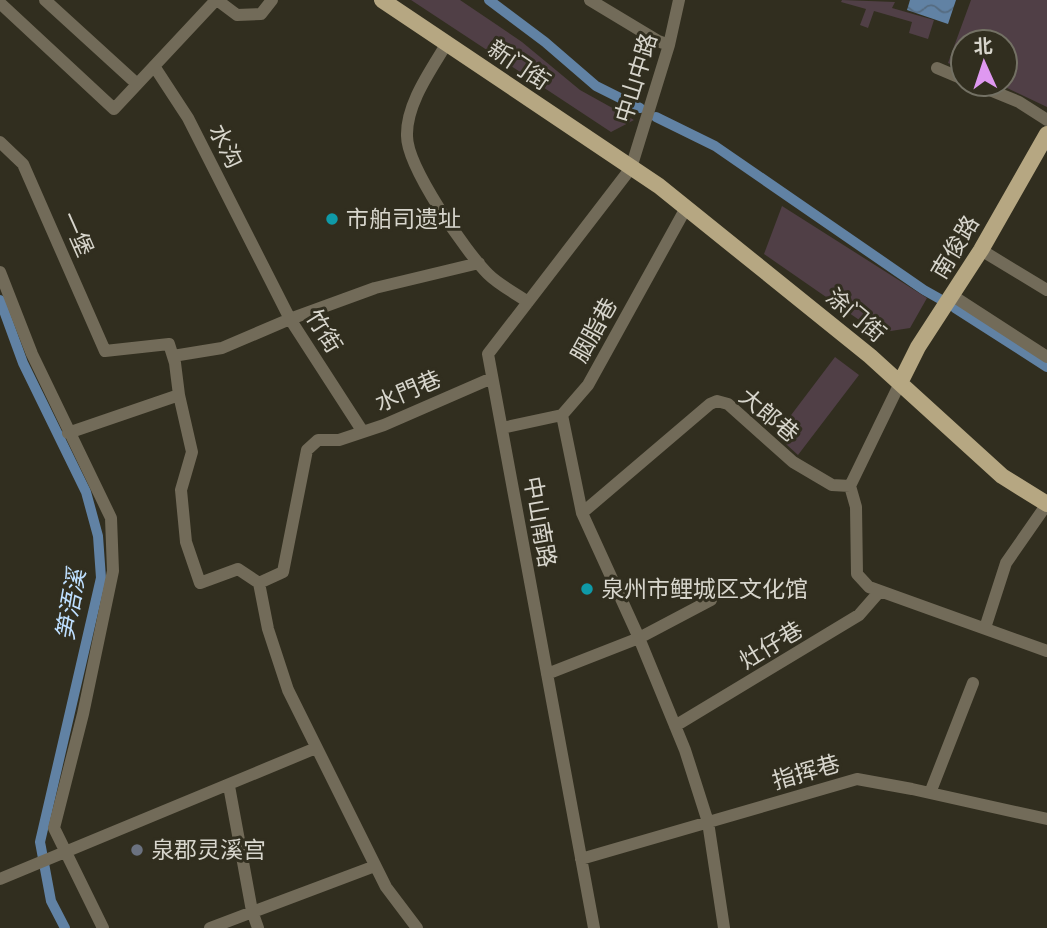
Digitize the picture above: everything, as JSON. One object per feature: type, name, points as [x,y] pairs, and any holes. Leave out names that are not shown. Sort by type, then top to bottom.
[{"type":"main road","name":"新门街","points":[[382,0],[631,168]]},
{"type":"main road","name":"南俊路","points":[[900,383],[918,347],[981,250],[1047,134]]},
{"type":"main road","name":"涂门街","points":[[631,168],[687,208],[870,356],[1002,476],[1047,504]]},
{"type":"street","points":[[45,0],[137,85]]},
{"type":"street","points":[[0,3],[114,108],[217,0],[237,15],[261,14],[272,0]]},
{"type":"street","points":[[590,0],[669,45]]},
{"type":"street","name":"中山中路","points":[[631,168],[669,45],[679,0]]},
{"type":"street","points":[[447,43],[416,95],[407,137],[422,180],[448,223],[489,275],[528,302]]},
{"type":"street","name":"水沟","points":[[154,66],[188,118],[255,249]]},
{"type":"street","points":[[937,68],[949,73]]},
{"type":"street","points":[[1008,98],[1047,120]]},
{"type":"street","name":"一堡","points":[[0,142],[23,164],[105,351],[169,344],[173,356]]},
{"type":"street","name":"中山南路","points":[[594,928],[488,354],[631,168]]},
{"type":"street","name":"胭脂巷","points":[[562,415],[588,385],[687,208]]},
{"type":"street","name":"竹街","points":[[255,249],[290,319],[363,432]]},
{"type":"street","points":[[981,250],[1047,290]]},
{"type":"street","points":[[417,928],[386,887],[288,690],[268,629],[259,583],[237,569],[200,583],[186,542],[181,490],[192,452],[173,356],[222,348],[290,319],[375,288],[479,263]]},
{"type":"street","points":[[0,272],[32,355],[111,518],[113,571],[83,714],[54,828],[62,853],[103,928]]},
{"type":"street","points":[[953,296],[1047,357]]},
{"type":"street","name":"水門巷","points":[[259,583],[283,572],[307,450],[318,440],[339,440],[363,432],[492,378]]},
{"type":"street","points":[[900,383],[850,486],[856,507],[857,574],[869,587],[1047,650]]},
{"type":"street","points":[[68,433],[180,396]]},
{"type":"street","name":"大郎巷","points":[[582,513],[710,404],[717,401],[729,404],[793,462],[832,485],[850,486]]},
{"type":"street","points":[[502,428],[562,415],[582,513],[639,638],[675,726],[709,822],[724,928]]},
{"type":"street","points":[[985,628],[1006,563],[1047,504]]},
{"type":"street","name":"灶仔巷","points":[[675,726],[859,615],[880,591]]},
{"type":"street","points":[[547,674],[639,638],[711,600]]},
{"type":"street","points":[[930,793],[973,682]]},
{"type":"street","points":[[0,879],[316,748]]},
{"type":"street","name":"指挥巷","points":[[581,859],[857,779],[1047,819]]},
{"type":"street","points":[[229,786],[251,911],[258,928]]},
{"type":"street","points":[[210,928],[375,866]]},
{"type":"water","points":[[910,0],[956,0],[948,24],[907,10]]},
{"type":"building","points":[[411,0],[460,0],[522,42],[580,90],[634,120],[611,132]]},
{"type":"building","points":[[971,0],[1047,0],[1047,107],[1019,94],[1019,28],[961,28]]},
{"type":"building","points":[[841,2],[895,2],[892,8],[934,20],[928,39],[909,33],[912,22],[874,11],[868,28],[860,25],[866,9]]},
{"type":"building","points":[[782,206],[927,298],[910,328],[878,333],[764,254]]},
{"type":"building","points":[[835,357],[859,375],[798,455],[776,435]]},
{"type":"waterway","points":[[489,0],[545,42],[596,86],[640,108]]},
{"type":"waterway","points":[[656,117],[715,146],[940,299]]},
{"type":"waterway","name":"笋浯溪","points":[[0,300],[23,363],[86,492],[98,536],[101,578],[40,842],[51,901],[65,928]]},
{"type":"waterway","points":[[955,308],[1047,367]]},
{"type":"place","name":"市舶司遗址","points":[[332,219]]},
{"type":"place","name":"泉州市鲤城区文化馆","points":[[587,589]]},
{"type":"place","name":"泉郡灵溪宫","points":[[137,850]]}]
